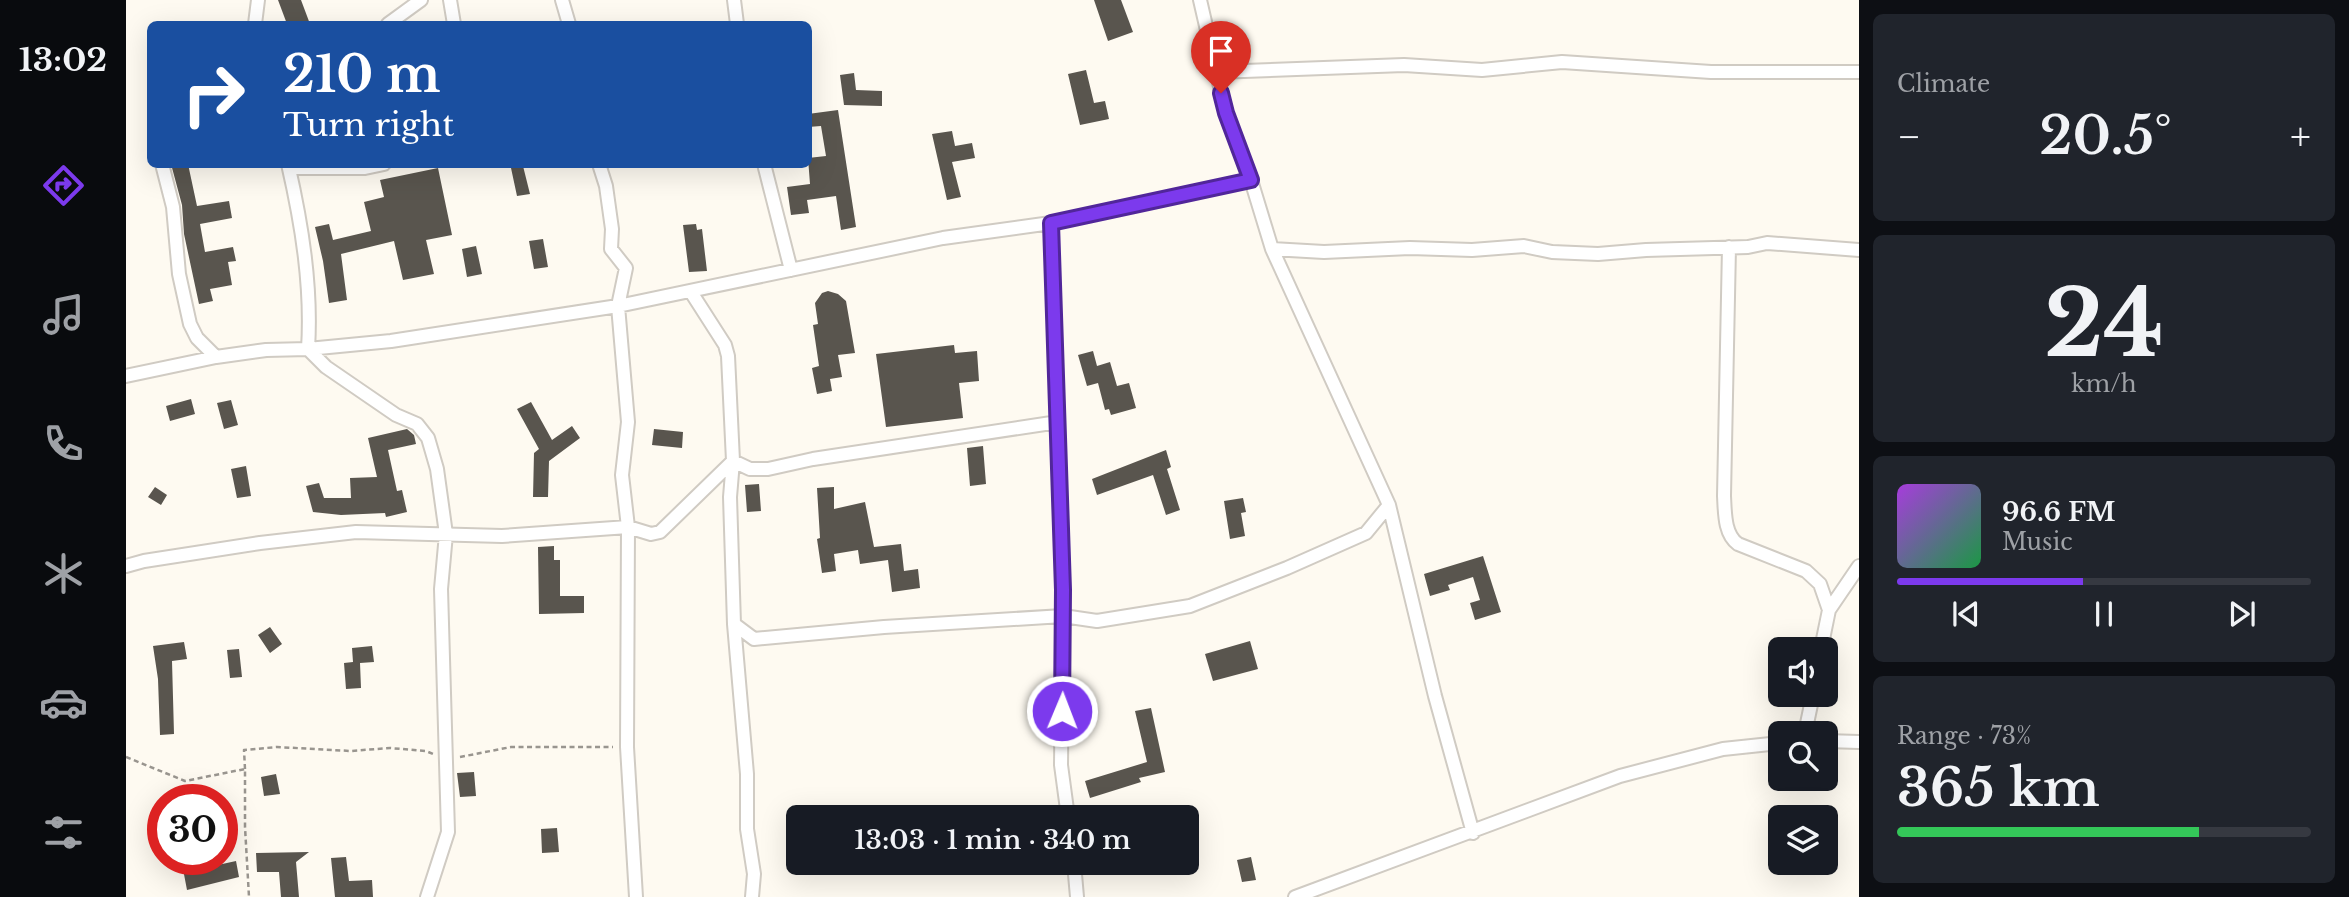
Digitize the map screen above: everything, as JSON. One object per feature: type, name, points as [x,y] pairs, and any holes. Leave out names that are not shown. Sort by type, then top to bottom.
[{"type":"street","points":[[255,21],[258,0]]},
{"type":"street","points":[[392,21],[421,0]]},
{"type":"street","points":[[450,0],[454,21]]},
{"type":"street","points":[[562,0],[568,21]]},
{"type":"street","points":[[734,0],[737,21]]},
{"type":"street","points":[[1200,0],[1226,113],[1251,180],[1272,249],[1389,505],[1435,696],[1473,833]]},
{"type":"street","points":[[1216,72],[1404,65],[1482,70],[1562,62],[1711,72],[1859,72]]},
{"type":"street","points":[[163,168],[173,207],[179,274],[190,324],[197,338],[216,357]]},
{"type":"street","points":[[289,168],[299,208],[307,276],[310,317],[308,349]]},
{"type":"street","points":[[600,168],[606,186],[612,229],[611,249],[626,268],[618,306],[628,422],[622,475],[628,527],[627,747],[636,897]]},
{"type":"street","points":[[765,168],[791,270]]},
{"type":"street","points":[[126,376],[216,357],[266,350],[391,341],[618,306],[943,239],[1051,223],[1251,180]]},
{"type":"street","points":[[1051,223],[1063,615],[1061,765],[1066,805]]},
{"type":"street","points":[[1272,249],[1472,250],[1524,246],[1552,252],[1598,254],[1748,247],[1767,243],[1859,250]]},
{"type":"street","points":[[1729,247],[1724,496],[1727,526],[1732,539],[1738,544],[1806,570],[1820,584],[1829,610]]},
{"type":"street","points":[[691,292],[726,345],[728,356],[733,461],[730,497],[734,624],[747,774],[747,829],[754,874],[752,897]]},
{"type":"street","points":[[308,349],[336,374],[396,415],[417,424],[428,438],[437,469],[446,534],[441,589],[448,832],[428,897]]},
{"type":"street","points":[[733,461],[750,469],[768,469],[813,459],[1058,422]]},
{"type":"street","points":[[126,566],[260,543],[356,532],[502,536],[628,527],[651,534],[660,532],[733,461]]},
{"type":"street","points":[[734,624],[754,639],[1063,615],[1097,621],[1190,606],[1366,533],[1389,505]]},
{"type":"street","points":[[1823,637],[1829,610],[1859,566]]},
{"type":"street","points":[[1838,741],[1859,742]]},
{"type":"street","points":[[1295,897],[1473,833],[1620,776],[1723,749],[1768,744]]},
{"type":"street","points":[[1075,875],[1077,897]]},
{"type":"path","points":[[249,897],[244,750],[277,747],[351,751],[390,748],[426,751],[445,759],[511,747],[627,747]]},
{"type":"path","points":[[126,757],[185,781],[245,769]]},
{"type":"building","points":[[278,0],[301,0],[309,21],[286,21]]},
{"type":"building","points":[[1094,0],[1121,0],[1133,32],[1108,41]]},
{"type":"building","points":[[1086,70],[1094,103],[1105,101],[1109,119],[1080,125],[1068,74]]},
{"type":"building","points":[[854,73],[856,90],[882,91],[882,106],[844,105],[840,75]]},
{"type":"building","points":[[838,110],[856,227],[841,230],[836,196],[807,200],[809,213],[791,215],[787,187],[810,184],[809,168],[812,168],[812,158],[826,156],[821,126],[812,127],[812,113]]},
{"type":"building","points":[[952,131],[955,146],[972,143],[975,158],[952,162],[961,197],[947,200],[932,134]]},
{"type":"building","points":[[172,168],[189,168],[197,206],[229,201],[232,218],[200,224],[205,252],[233,247],[236,261],[228,262],[232,285],[210,289],[213,301],[199,304],[184,234],[182,205]]},
{"type":"building","points":[[438,168],[452,235],[426,240],[434,274],[403,280],[394,241],[341,254],[347,300],[329,303],[315,227],[329,224],[333,240],[371,231],[364,202],[384,197],[380,180]]},
{"type":"building","points":[[511,168],[524,168],[530,194],[517,196]]},
{"type":"building","points":[[696,224],[697,230],[702,229],[707,271],[689,272],[683,225]]},
{"type":"building","points":[[543,239],[548,267],[534,269],[529,241]]},
{"type":"building","points":[[476,246],[482,274],[467,277],[462,249]]},
{"type":"building","points":[[828,291],[838,294],[846,301],[855,353],[838,355],[842,377],[830,379],[832,391],[817,394],[812,368],[819,366],[813,325],[818,324],[815,303],[822,293]]},
{"type":"building","points":[[954,345],[955,353],[977,351],[979,381],[959,383],[963,418],[886,427],[876,354]]},
{"type":"building","points":[[1093,351],[1097,366],[1110,362],[1117,386],[1129,383],[1136,408],[1111,415],[1109,409],[1105,410],[1098,383],[1087,386],[1078,355]]},
{"type":"building","points":[[191,399],[195,414],[170,421],[166,406]]},
{"type":"building","points":[[231,400],[238,425],[224,429],[217,403]]},
{"type":"building","points":[[531,402],[552,440],[572,426],[580,438],[549,461],[548,497],[533,497],[534,453],[539,449],[517,409]]},
{"type":"building","points":[[407,429],[414,435],[416,444],[388,450],[397,491],[402,490],[407,512],[386,517],[385,513],[341,515],[313,512],[306,486],[319,483],[324,498],[351,498],[350,478],[377,477],[368,438]]},
{"type":"building","points":[[654,429],[683,432],[682,448],[652,445]]},
{"type":"building","points":[[983,446],[986,484],[970,486],[967,448]]},
{"type":"building","points":[[1166,450],[1171,467],[1167,469],[1180,510],[1166,515],[1153,475],[1097,495],[1092,479]]},
{"type":"building","points":[[246,466],[251,496],[237,498],[231,469]]},
{"type":"building","points":[[759,484],[761,511],[747,512],[745,485]]},
{"type":"building","points":[[155,487],[167,495],[161,505],[148,497]]},
{"type":"building","points":[[834,487],[834,509],[865,502],[874,547],[901,544],[904,571],[918,569],[920,588],[892,592],[888,560],[860,564],[858,550],[834,554],[836,571],[822,573],[817,539],[820,538],[817,488]]},
{"type":"building","points":[[1243,498],[1246,512],[1241,513],[1245,536],[1230,539],[1224,501]]},
{"type":"building","points":[[554,546],[554,560],[560,560],[560,596],[584,596],[584,613],[539,614],[538,547]]},
{"type":"building","points":[[1483,556],[1501,612],[1475,620],[1470,603],[1480,600],[1473,577],[1448,585],[1450,590],[1430,596],[1424,574]]},
{"type":"building","points":[[270,627],[282,644],[270,653],[258,635]]},
{"type":"building","points":[[1250,641],[1258,669],[1213,681],[1205,654]]},
{"type":"building","points":[[184,642],[187,659],[172,661],[174,734],[160,735],[158,679],[153,646]]},
{"type":"building","points":[[372,646],[374,662],[360,663],[361,688],[346,689],[344,663],[353,662],[352,648]]},
{"type":"building","points":[[239,649],[242,677],[230,678],[227,650]]},
{"type":"building","points":[[1151,708],[1165,772],[1139,778],[1141,782],[1090,798],[1085,781],[1147,762],[1135,711]]},
{"type":"building","points":[[474,772],[476,796],[460,797],[457,773]]},
{"type":"building","points":[[276,774],[280,794],[264,796],[261,777]]},
{"type":"building","points":[[557,828],[559,852],[542,853],[541,829]]},
{"type":"building","points":[[309,852],[296,862],[299,897],[281,897],[279,872],[257,872],[256,853]]},
{"type":"building","points":[[346,857],[349,881],[372,880],[373,897],[335,897],[331,858]]},
{"type":"building","points":[[1251,857],[1256,880],[1242,882],[1237,860]]},
{"type":"building","points":[[238,872],[239,877],[187,890],[184,875],[238,875]]},
{"type":"route","points":[[1062,711],[1063,590],[1051,223],[1251,180],[1221,93]]}]
